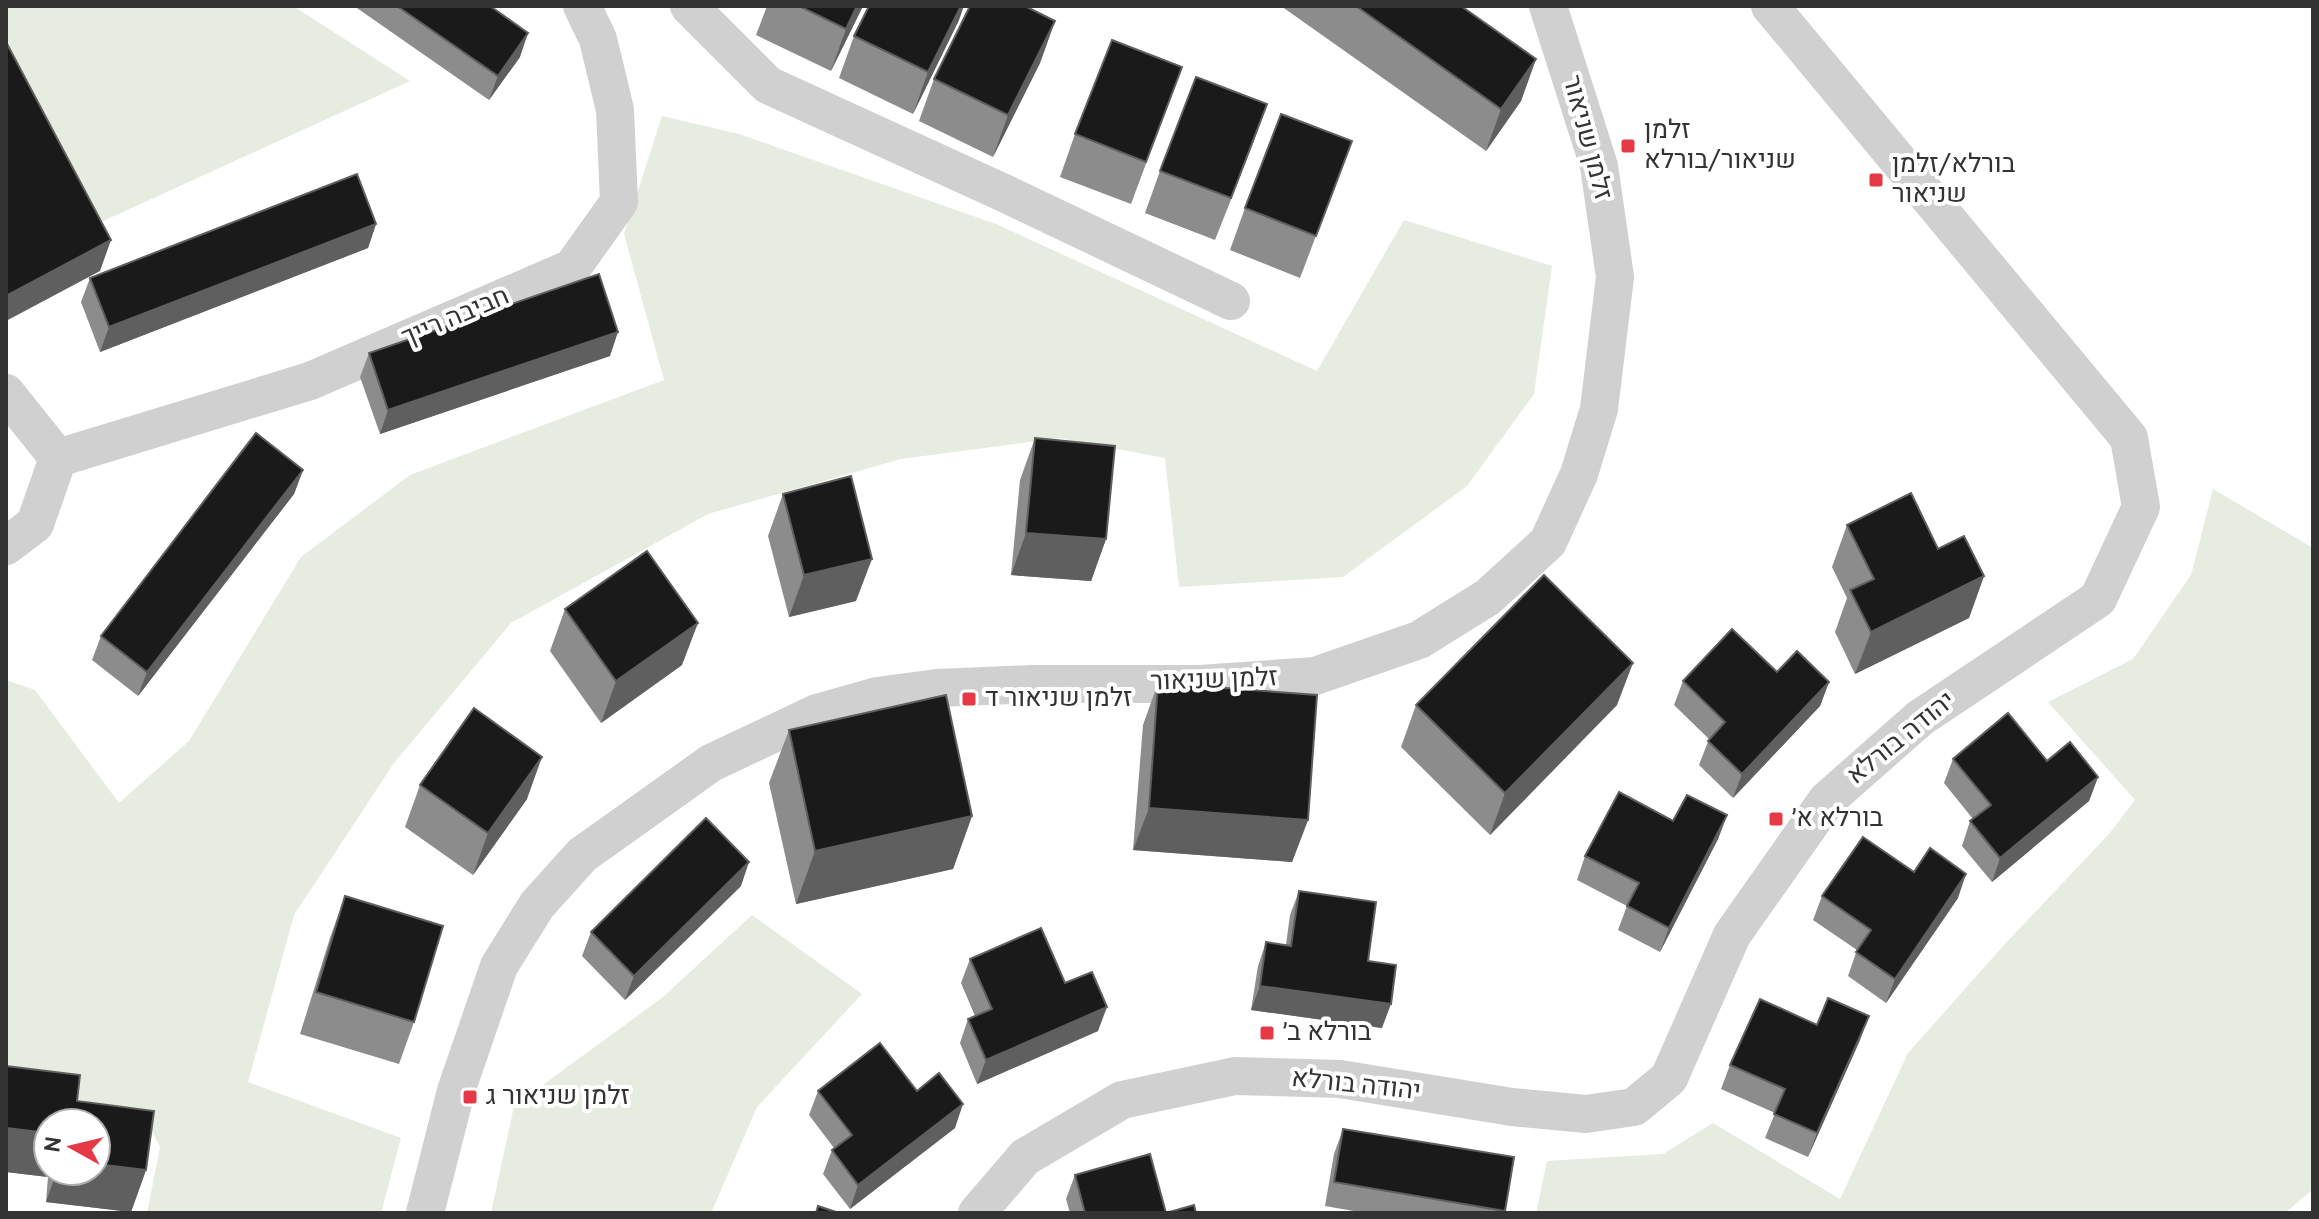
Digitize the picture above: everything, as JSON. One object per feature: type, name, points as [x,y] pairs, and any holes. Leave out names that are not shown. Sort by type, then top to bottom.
[{"type":"street","points":[[689,6],[768,85],[1231,301]]},
{"type":"street","name":"זלמן שניאור","points":[[425,1213],[456,1091],[499,966],[537,905],[582,855],[711,763],[817,713],[877,696],[978,686],[1200,684],[1315,676],[1419,640],[1488,597],[1548,542],[1579,474],[1599,409],[1615,277],[1599,166],[1548,6]]},
{"type":"street","name":"יהודה בורלא","points":[[977,1213],[1025,1157],[1122,1100],[1235,1076],[1340,1079],[1512,1107],[1586,1114],[1634,1107],[1669,1078],[1732,935],[1827,800],[1920,718],[2098,599],[2141,507],[2129,438],[1770,6]]},
{"type":"street","name":"חביבה רייך","points":[[58,458],[310,381],[572,268],[619,202],[615,110],[592,7]]},
{"type":"street","points":[[6,393],[58,458],[35,524],[6,546]]},
{"type":"shaded area","points":[[6,6],[293,6],[410,81],[88,228],[6,60]]},
{"type":"shaded area","points":[[662,116],[739,134],[996,224],[1317,371],[1404,220],[1552,266],[1534,394],[1467,486],[1343,577],[1179,587],[1165,458],[1059,438],[901,459],[708,514],[511,623],[394,763],[294,915],[248,1082],[401,1138],[381,1213],[147,1213],[160,1147],[145,1117],[6,1080],[6,680],[35,690],[119,803],[189,741],[301,557],[410,475],[664,380],[624,234]]},
{"type":"shaded area","points":[[2213,489],[2313,548],[2313,1189],[2285,1213],[1536,1213],[1547,1161],[1663,1154],[1713,1123],[1840,1199],[1908,1053],[2109,834],[2135,800],[2048,702],[2133,659],[2191,575]]},
{"type":"shaded area","points":[[752,915],[862,994],[757,1107],[711,1213],[491,1213],[514,1106],[663,997]]},
{"type":"building","points":[[397,6],[490,6],[528,33],[498,76]]},
{"type":"building","points":[[799,6],[857,6],[846,29]]},
{"type":"building","points":[[869,6],[961,6],[928,72],[854,36]]},
{"type":"building","points":[[970,6],[1025,6],[1055,21],[1008,115],[934,79]]},
{"type":"building","points":[[1356,6],[1461,6],[1536,59],[1501,109]]},
{"type":"building","points":[[1112,40],[1182,67],[1146,162],[1075,134]]},
{"type":"building","points":[[6,42],[111,240],[6,296],[7,212]]},
{"type":"building","points":[[1196,77],[1267,104],[1231,198],[1160,171]]},
{"type":"building","points":[[1281,114],[1352,141],[1316,236],[1245,208]]},
{"type":"building","points":[[357,174],[376,224],[109,327],[90,278]]},
{"type":"building","points":[[599,274],[618,332],[388,410],[369,353]]},
{"type":"building","points":[[256,433],[303,470],[147,672],[101,636]]},
{"type":"building","points":[[1035,438],[1115,446],[1106,539],[1026,533]]},
{"type":"building","points":[[851,476],[872,559],[804,575],[783,494]]},
{"type":"building","points":[[1911,493],[1938,549],[1964,536],[1984,576],[1871,632],[1850,590],[1874,579],[1847,525]]},
{"type":"building","points":[[647,551],[698,623],[616,681],[565,609]]},
{"type":"building","points":[[1544,575],[1633,663],[1505,793],[1416,705]]},
{"type":"building","points":[[1732,629],[1777,672],[1797,651],[1829,682],[1742,774],[1708,741],[1725,722],[1683,681]]},
{"type":"building","points":[[1158,683],[1317,695],[1308,820],[1149,808]]},
{"type":"building","points":[[946,695],[972,816],[815,851],[789,730]]},
{"type":"building","points":[[474,708],[542,757],[488,833],[420,785]]},
{"type":"building","points":[[2008,713],[2047,761],[2070,742],[2098,777],[2000,858],[1970,821],[1991,805],[1953,759]]},
{"type":"building","points":[[1619,792],[1673,821],[1687,795],[1727,815],[1669,928],[1627,906],[1639,883],[1585,856]]},
{"type":"building","points":[[706,818],[749,862],[634,976],[591,932]]},
{"type":"building","points":[[1863,837],[1914,872],[1930,848],[1966,874],[1895,979],[1856,952],[1871,930],[1822,896]]},
{"type":"building","points":[[1299,891],[1376,902],[1368,961],[1396,965],[1391,1004],[1260,986],[1266,942],[1291,946]]},
{"type":"building","points":[[345,896],[443,926],[414,1022],[316,992]]},
{"type":"building","points":[[1041,928],[1065,983],[1092,972],[1107,1007],[986,1060],[968,1019],[992,1009],[970,959]]},
{"type":"building","points":[[1828,998],[1869,1016],[1817,1133],[1774,1114],[1785,1089],[1730,1065],[1760,999],[1817,1025]]},
{"type":"building","points":[[880,1043],[917,1091],[939,1073],[963,1104],[858,1185],[832,1150],[852,1135],[818,1091]]},
{"type":"building","points":[[6,1066],[80,1075],[77,1101],[154,1111],[146,1170],[112,1166],[112,1107],[32,1107],[32,1131],[6,1128]]},
{"type":"building","points":[[1343,1129],[1514,1157],[1505,1211],[1334,1182]]},
{"type":"building","points":[[1150,1154],[1166,1213],[1085,1213],[1075,1175]]},
{"type":"building","points":[[1194,1205],[1196,1213],[1166,1213]]},
{"type":"building","points":[[818,1206],[839,1213],[816,1213]]},
{"type":"place","name":"זלמן שניאור/בורלא","points":[[1628,146]]},
{"type":"place","name":"בורלא/זלמן שניאור","points":[[1876,180]]},
{"type":"place","name":"זלמן שניאור ד","points":[[969,699]]},
{"type":"place","name":"בורלא א׳","points":[[1776,819]]},
{"type":"place","name":"בורלא ב׳","points":[[1267,1033]]},
{"type":"place","name":"זלמן שניאור ג","points":[[470,1097]]}]
